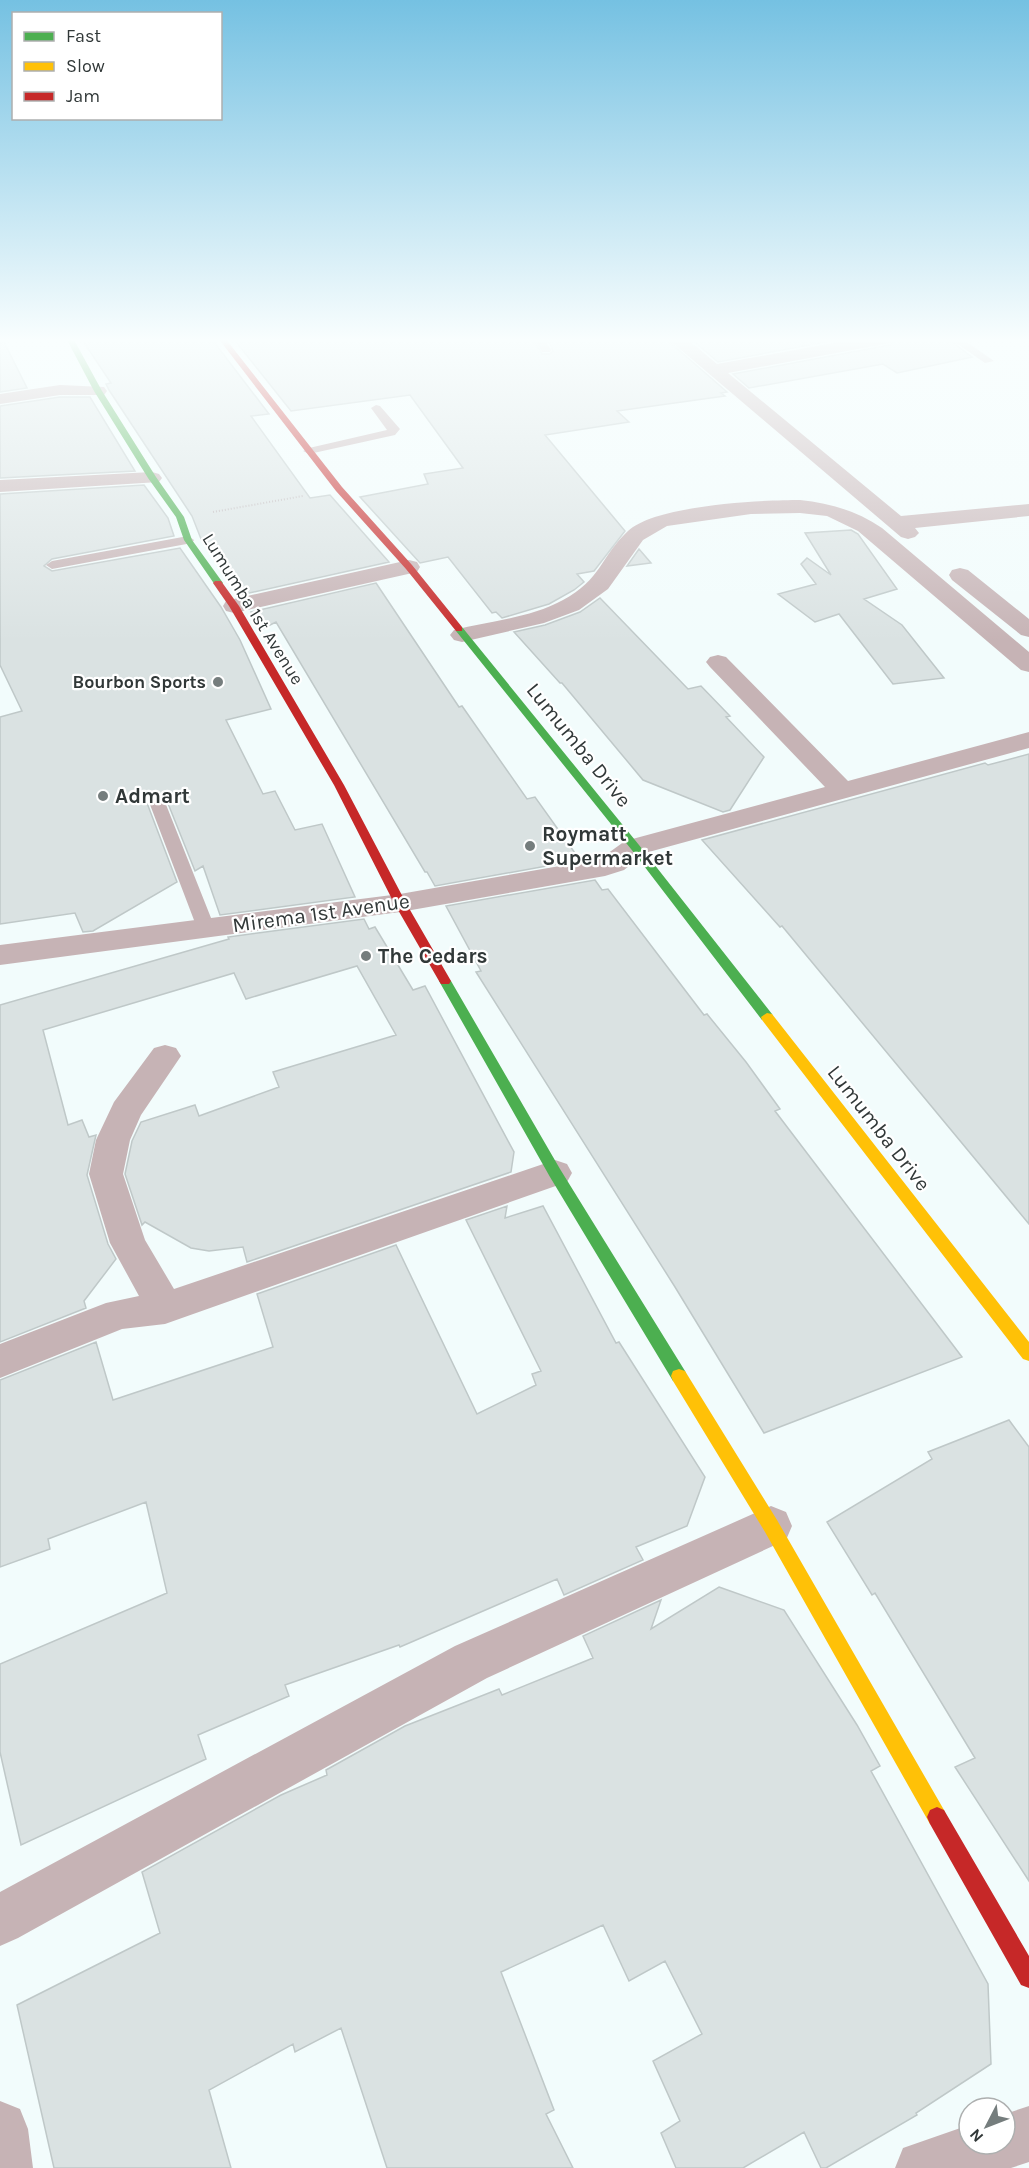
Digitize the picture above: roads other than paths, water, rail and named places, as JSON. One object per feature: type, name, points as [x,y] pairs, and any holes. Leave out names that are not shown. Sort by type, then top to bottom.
[{"type":"street","name":"Lumumba 1st Avenue","points":[[128,439],[180,518],[188,540],[234,606],[339,785],[400,903],[555,1173],[771,1526],[1029,1977]]},
{"type":"street","name":"Lumumba Drive","points":[[300,439],[339,489],[409,567],[635,847],[1029,1354]]},
{"type":"street","points":[[797,439],[923,545]]},
{"type":"street","points":[[0,486],[152,478]]},
{"type":"street","points":[[462,634],[551,613],[577,603],[608,576],[629,542],[642,530],[664,520],[742,510],[818,509],[846,516],[869,529],[976,616],[1029,665]]},
{"type":"street","points":[[895,523],[936,521],[1029,510]]},
{"type":"street","points":[[941,560],[1029,630]]},
{"type":"street","points":[[234,606],[409,567]]},
{"type":"street","points":[[718,662],[842,790]]},
{"type":"street","points":[[635,847],[1029,740]]},
{"type":"street","name":"Mirema 1st Avenue","points":[[0,955],[400,903],[605,867],[614,864],[635,847]]},
{"type":"street","points":[[165,1056],[126,1111],[113,1140],[106,1174],[128,1243],[165,1308]]},
{"type":"street","points":[[0,1361],[119,1314],[165,1308],[555,1173]]},
{"type":"street","points":[[0,1920],[471,1662],[771,1526]]},
{"type":"street","points":[[0,2129],[5,2168]]},
{"type":"street","points":[[923,2168],[960,2156]]},
{"type":"lane","points":[[309,451],[363,439]]},
{"type":"lane","points":[[52,565],[188,540]]},
{"type":"lane","points":[[157,802],[206,928]]},
{"type":"place","name":"Bourbon Sports","points":[[218,682]]},
{"type":"place","name":"Admart","points":[[103,796]]},
{"type":"place","name":"Roymatt Supermarket","points":[[530,846]]},
{"type":"place","name":"The Cedars","points":[[366,956]]}]
